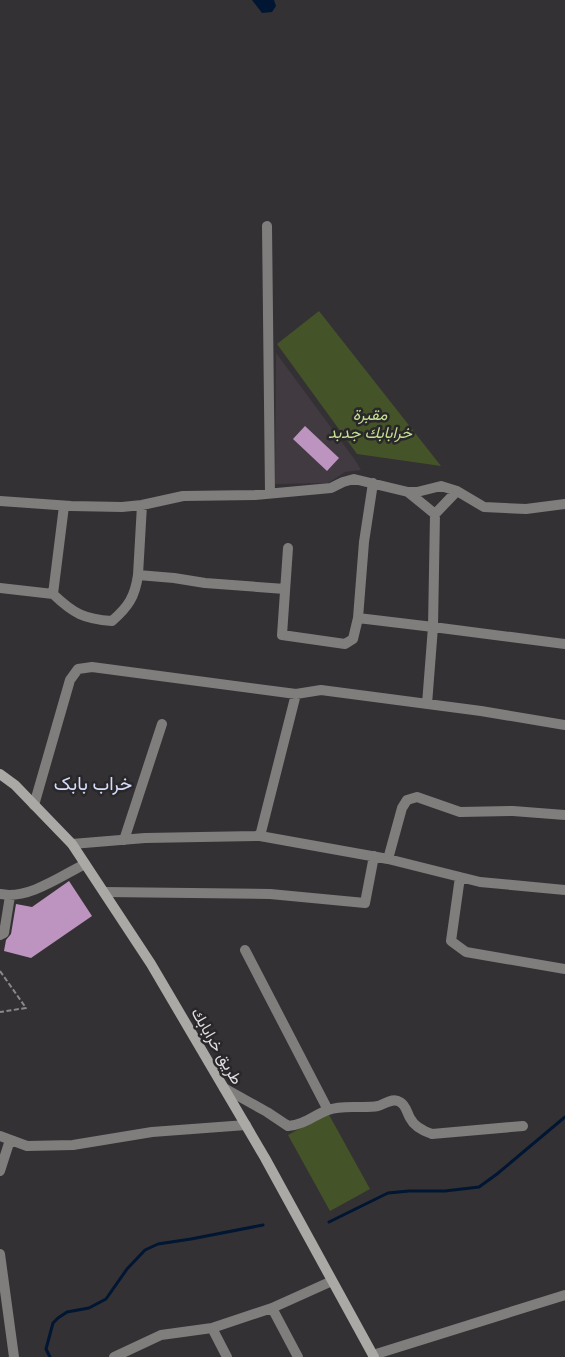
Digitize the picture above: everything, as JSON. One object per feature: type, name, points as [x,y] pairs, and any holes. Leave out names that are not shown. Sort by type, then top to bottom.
[{"type":"main road","name":"طريق خرابابك","points":[[0,774],[15,785],[72,844],[151,964],[246,1125],[374,1356]]},
{"type":"street","points":[[267,226],[270,493]]},
{"type":"street","points":[[0,501],[64,506],[122,507],[142,505],[183,496],[255,496],[331,488],[354,479],[408,492],[417,492],[440,486],[457,492],[484,508],[526,509],[565,504]]},
{"type":"street","points":[[288,548],[282,635],[345,644],[353,639],[358,618],[364,542],[373,483]]},
{"type":"street","points":[[408,492],[435,514]]},
{"type":"street","points":[[427,704],[432,627],[435,514],[457,492]]},
{"type":"street","points":[[0,588],[53,594],[72,612],[94,620],[112,621],[126,608],[136,590],[142,505]]},
{"type":"street","points":[[53,594],[64,506]]},
{"type":"street","points":[[138,575],[205,583],[285,589]]},
{"type":"street","points":[[358,618],[565,644]]},
{"type":"street","points":[[34,805],[70,680],[78,669],[92,666],[296,694],[321,690],[481,711],[565,725]]},
{"type":"street","points":[[260,836],[296,694]]},
{"type":"street","points":[[124,840],[162,724]]},
{"type":"street","points":[[388,859],[402,808],[407,800],[418,797],[460,812],[513,811],[565,815]]},
{"type":"street","points":[[72,844],[124,840],[260,836],[374,856],[480,882],[565,890]]},
{"type":"street","points":[[104,892],[270,894],[365,902],[374,856]]},
{"type":"street","points":[[0,935],[4,933],[5,895],[26,893],[85,864]]},
{"type":"street","points":[[460,877],[451,940],[466,952],[565,969]]},
{"type":"street","points":[[245,950],[328,1110]]},
{"type":"street","points":[[224,1088],[288,1126],[301,1124],[328,1110],[346,1107],[378,1106],[394,1100],[400,1102],[407,1110],[410,1119],[422,1131],[432,1134],[522,1126]]},
{"type":"street","points":[[0,1136],[28,1146],[73,1145],[152,1132],[246,1125]]},
{"type":"street","points":[[0,1171],[10,1140]]},
{"type":"street","points":[[0,1254],[14,1357]]},
{"type":"street","points":[[114,1357],[160,1335],[212,1328],[272,1308],[332,1281]]},
{"type":"street","points":[[374,1356],[565,1295]]},
{"type":"street","points":[[272,1308],[298,1357]]},
{"type":"street","points":[[212,1328],[227,1357]]},
{"type":"path","points":[[0,971],[26,1008],[0,1012]]},
{"type":"shaded area","points":[[276,353],[361,470],[345,472],[328,483],[275,484]]},
{"type":"green space","name":"مقبرة خرابابك جدبد","points":[[319,311],[441,466],[357,454],[277,344]]},
{"type":"green space","points":[[328,1113],[370,1189],[330,1211],[288,1135]]},
{"type":"water","points":[[252,0],[274,0],[276,6],[272,12],[262,13]]},
{"type":"building","points":[[305,426],[339,458],[327,471],[293,439]]},
{"type":"building","points":[[69,881],[92,916],[31,958],[4,951],[6,940],[11,934],[16,904],[32,907]]},
{"type":"waterway","points":[[329,1222],[388,1193],[445,1191],[479,1187],[565,1117]]},
{"type":"waterway","points":[[50,1357],[46,1349],[53,1323],[67,1312],[89,1308],[106,1299],[127,1269],[145,1250],[158,1244],[263,1225]]},
{"type":"district","name":"خراب بابک","points":[[93,783]]}]
